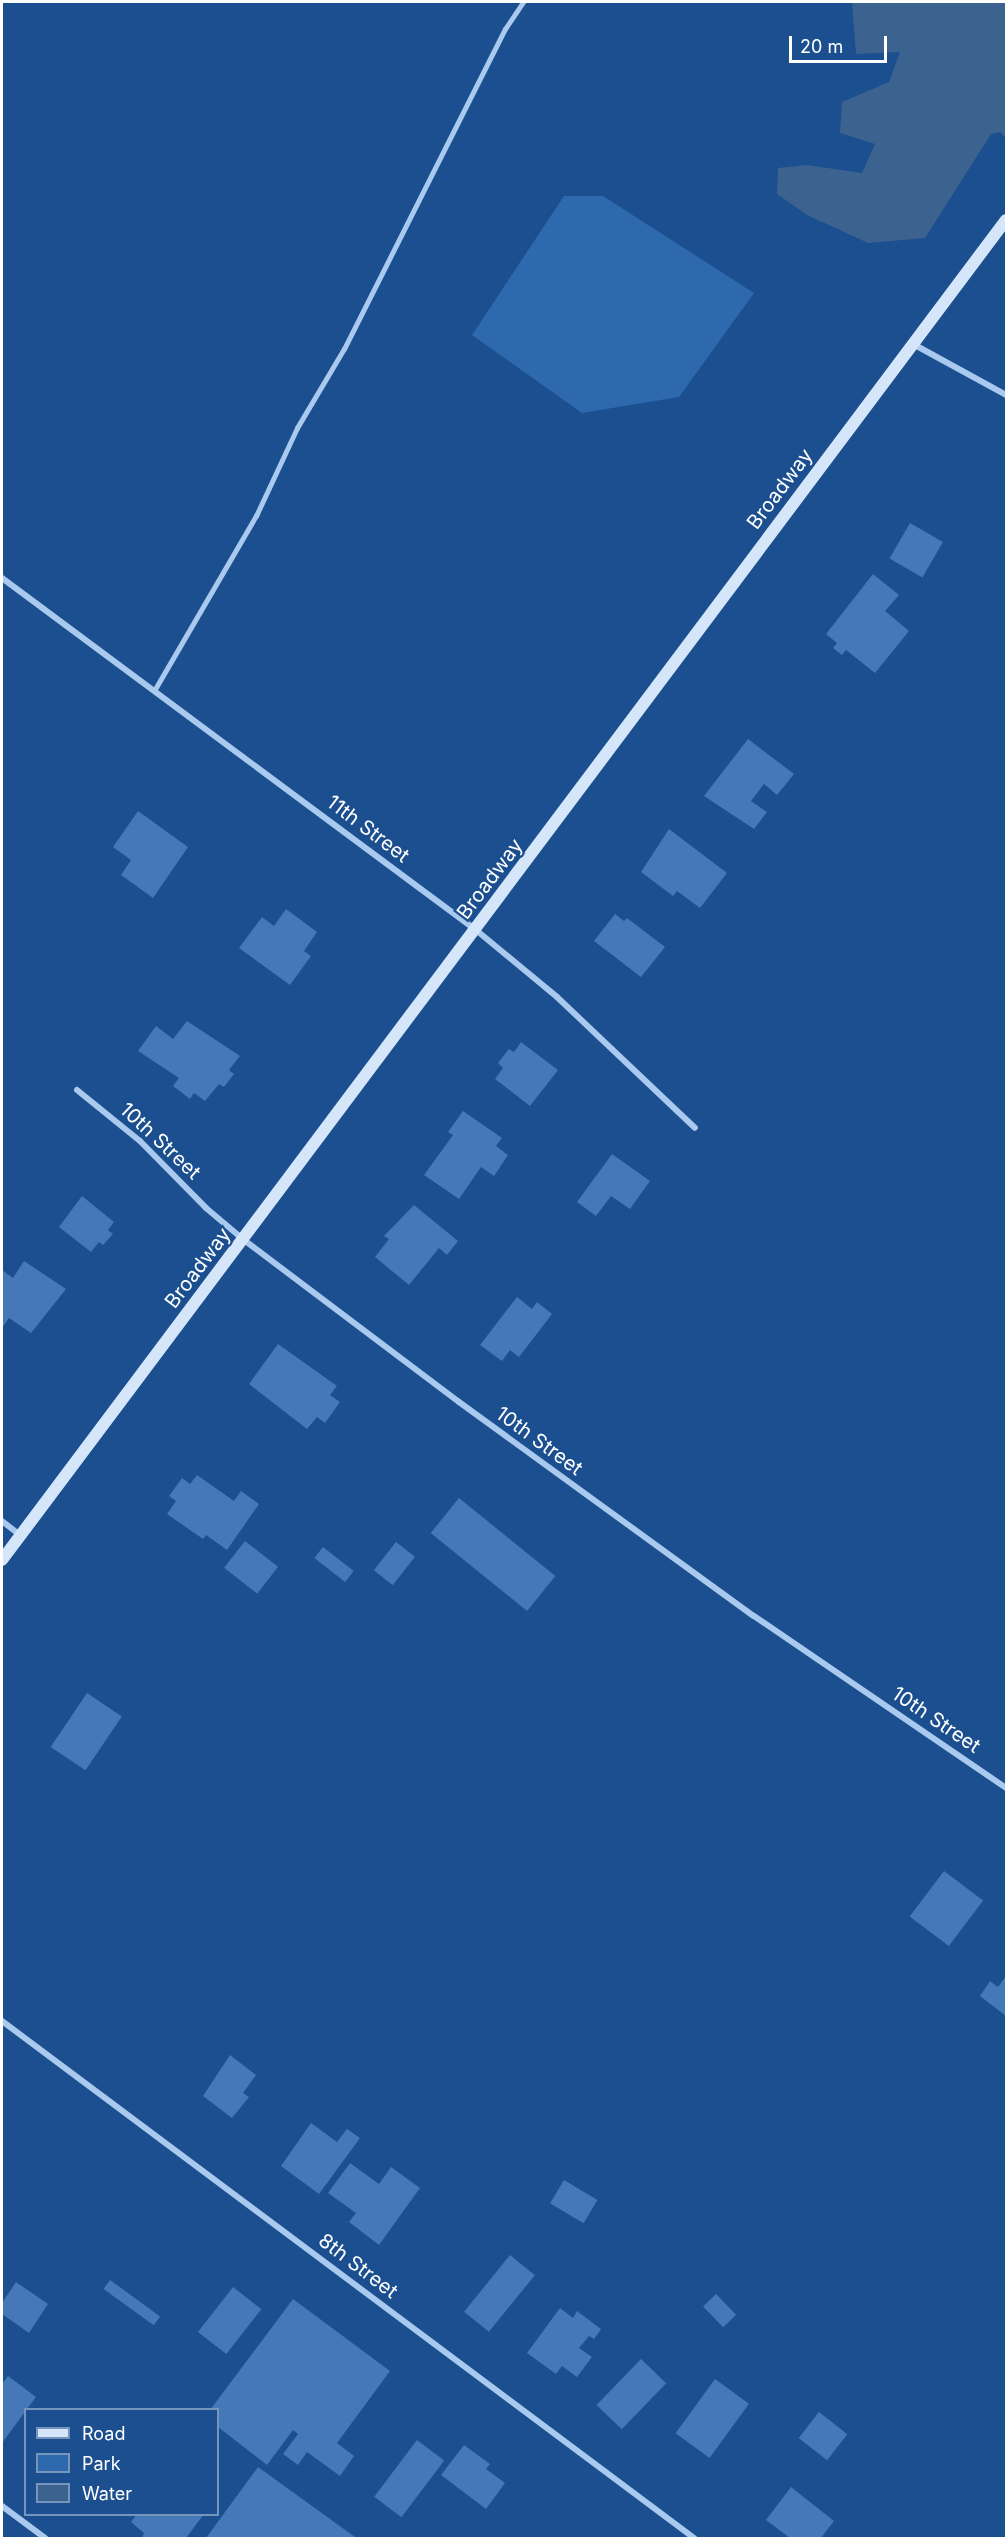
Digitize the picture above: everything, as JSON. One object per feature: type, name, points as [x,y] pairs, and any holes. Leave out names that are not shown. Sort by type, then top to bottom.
[{"type":"street","name":"Broadway","points":[[2,1560],[1006,220]]},
{"type":"street","points":[[912,343],[1006,395]]},
{"type":"street","name":"11th Street","points":[[2,578],[476,930],[557,997],[695,1128]]},
{"type":"street","name":"10th Street","points":[[76,1090],[140,1141],[244,1240],[459,1402],[754,1616],[1006,1788]]},
{"type":"street","points":[[2,1521],[20,1535]]},
{"type":"street","name":"8th Street","points":[[2,2021],[694,2538]]},
{"type":"street","points":[[2,2506],[45,2538]]},
{"type":"lane","points":[[154,690],[256,516],[297,428],[344,349],[505,29],[523,2]]},
{"type":"green space","points":[[564,196],[603,196],[754,293],[679,397],[582,413],[472,335]]},
{"type":"water","points":[[852,2],[1006,2],[1006,138],[1000,132],[991,134],[925,238],[868,243],[807,215],[777,194],[778,168],[807,165],[862,173],[875,144],[840,133],[842,102],[889,82],[900,52],[856,54]]},
{"type":"building","points":[[910,523],[943,542],[922,578],[890,559]]},
{"type":"building","points":[[873,574],[899,595],[885,611],[909,631],[875,673],[846,650],[842,655],[833,648],[837,643],[826,634]]},
{"type":"building","points":[[748,739],[794,774],[777,795],[764,784],[751,801],[767,812],[754,829],[704,796]]},
{"type":"building","points":[[138,811],[188,847],[153,898],[121,875],[131,860],[113,847]]},
{"type":"building","points":[[669,829],[727,873],[700,908],[677,891],[673,896],[641,872]]},
{"type":"building","points":[[286,909],[317,932],[304,951],[311,956],[290,985],[239,948],[262,917],[274,926]]},
{"type":"building","points":[[615,914],[624,921],[627,918],[665,947],[641,977],[594,941]]},
{"type":"building","points":[[187,1021],[240,1056],[229,1070],[234,1074],[224,1087],[219,1084],[205,1101],[194,1093],[190,1099],[173,1086],[179,1078],[138,1051],[156,1026],[173,1039]]},
{"type":"building","points":[[521,1042],[558,1070],[530,1106],[495,1079],[503,1068],[498,1063],[509,1049],[514,1052]]},
{"type":"building","points":[[463,1111],[502,1138],[496,1146],[508,1155],[494,1176],[481,1167],[459,1199],[424,1175],[453,1135],[448,1132]]},
{"type":"building","points":[[612,1154],[650,1181],[630,1209],[611,1196],[596,1216],[577,1202]]},
{"type":"building","points":[[82,1196],[114,1222],[108,1230],[113,1234],[103,1245],[99,1242],[91,1252],[59,1227]]},
{"type":"building","points":[[414,1205],[458,1241],[447,1255],[439,1248],[409,1285],[375,1257],[389,1239],[384,1236]]},
{"type":"building","points":[[24,1261],[66,1289],[31,1333],[9,1318],[2,1328],[2,1270],[13,1278]]},
{"type":"building","points":[[517,1297],[532,1309],[537,1302],[552,1314],[519,1357],[510,1350],[502,1361],[480,1345]]},
{"type":"building","points":[[278,1344],[337,1386],[330,1395],[340,1402],[325,1423],[317,1417],[307,1429],[249,1384]]},
{"type":"building","points":[[197,1475],[234,1501],[241,1491],[259,1504],[227,1550],[206,1535],[203,1539],[167,1514],[176,1501],[169,1496],[182,1478],[190,1484]]},
{"type":"building","points":[[459,1498],[555,1576],[527,1611],[431,1533]]},
{"type":"building","points":[[245,1541],[278,1567],[257,1594],[224,1568]]},
{"type":"building","points":[[396,1542],[415,1557],[393,1585],[374,1570]]},
{"type":"building","points":[[323,1547],[354,1571],[345,1582],[314,1558]]},
{"type":"building","points":[[87,1693],[122,1716],[85,1770],[51,1747]]},
{"type":"building","points":[[944,1871],[983,1900],[949,1946],[910,1917]]},
{"type":"building","points":[[1006,1976],[1006,2016],[980,1996],[990,1981],[998,1987]]},
{"type":"building","points":[[230,2055],[256,2075],[243,2093],[249,2097],[232,2118],[203,2096]]},
{"type":"building","points":[[311,2123],[337,2142],[347,2129],[360,2138],[319,2194],[281,2166]]},
{"type":"building","points":[[350,2163],[379,2184],[391,2167],[420,2188],[379,2245],[349,2222],[356,2213],[328,2193]]},
{"type":"building","points":[[564,2180],[597,2200],[584,2223],[550,2203]]},
{"type":"building","points":[[510,2255],[535,2275],[489,2332],[464,2312]]},
{"type":"building","points":[[110,2280],[160,2316],[154,2325],[104,2289]]},
{"type":"building","points":[[16,2282],[48,2304],[29,2333],[2,2314],[2,2303]]},
{"type":"building","points":[[233,2287],[261,2309],[226,2354],[198,2332]]},
{"type":"building","points":[[716,2294],[736,2315],[723,2327],[703,2307]]},
{"type":"building","points":[[293,2299],[390,2371],[337,2443],[354,2456],[340,2476],[307,2452],[298,2465],[283,2454],[298,2434],[293,2430],[267,2465],[219,2428],[219,2408],[211,2408]]},
{"type":"building","points":[[560,2308],[573,2318],[577,2311],[601,2329],[594,2339],[589,2336],[579,2348],[592,2357],[577,2377],[562,2366],[556,2374],[527,2353]]},
{"type":"building","points":[[641,2359],[666,2383],[622,2429],[597,2405]]},
{"type":"building","points":[[8,2376],[36,2397],[28,2408],[24,2408],[24,2413],[2,2443],[2,2384]]},
{"type":"building","points":[[715,2379],[749,2404],[710,2458],[676,2433]]},
{"type":"building","points":[[819,2412],[847,2434],[827,2460],[799,2438]]},
{"type":"building","points":[[417,2440],[444,2460],[401,2517],[374,2497]]},
{"type":"building","points":[[464,2445],[490,2464],[486,2469],[505,2483],[486,2509],[441,2475]]},
{"type":"building","points":[[258,2467],[355,2537],[206,2538]]},
{"type":"building","points":[[791,2487],[834,2521],[821,2538],[790,2538],[766,2520]]},
{"type":"building","points":[[136,2516],[202,2516],[186,2538],[142,2538],[144,2533],[131,2522]]}]
